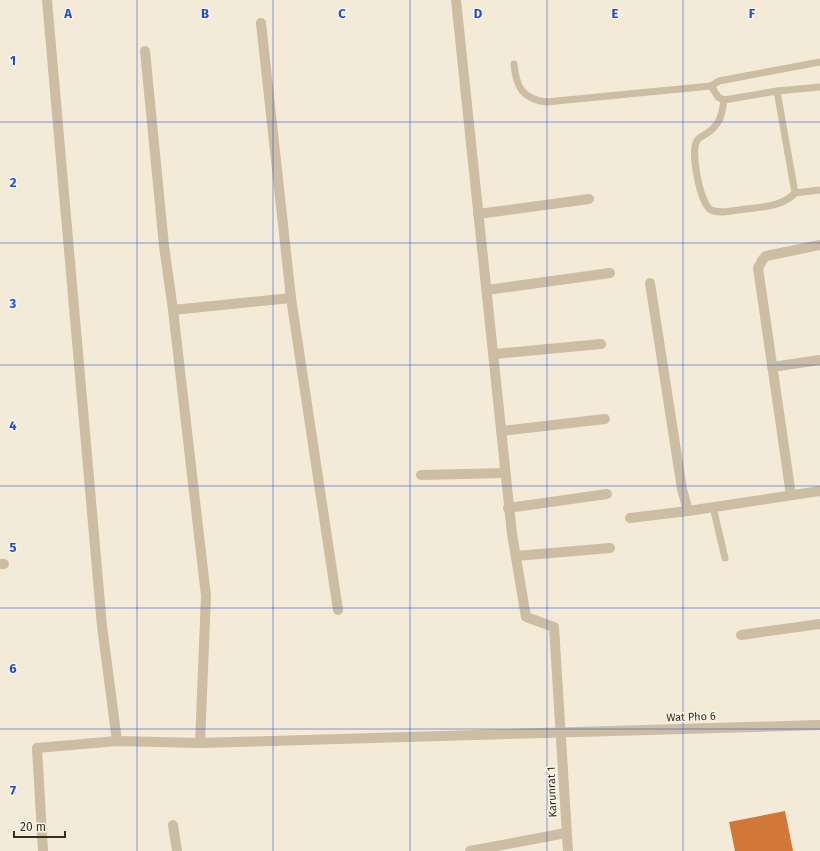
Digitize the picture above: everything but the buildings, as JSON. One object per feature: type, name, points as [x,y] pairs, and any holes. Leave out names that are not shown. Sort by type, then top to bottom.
[{"type":"street","points":[[47,0],[102,626],[117,741]]},
{"type":"street","points":[[456,0],[494,354],[508,508],[516,556],[610,548]]},
{"type":"street","points":[[261,23],[291,298],[338,610]]},
{"type":"street","points":[[145,51],[164,246],[173,310],[206,596],[200,743]]},
{"type":"street","points":[[478,214],[589,199]]},
{"type":"street","points":[[791,495],[758,268],[766,256],[820,245]]},
{"type":"street","points":[[487,290],[610,273]]},
{"type":"street","points":[[650,283],[682,489],[688,511]]},
{"type":"street","points":[[173,310],[291,298]]},
{"type":"street","points":[[494,354],[601,344]]},
{"type":"street","points":[[772,367],[820,360]]},
{"type":"street","points":[[501,431],[605,419]]},
{"type":"street","points":[[421,475],[505,473]]},
{"type":"street","points":[[630,518],[713,508],[820,491]]},
{"type":"street","points":[[508,508],[607,494]]},
{"type":"street","name":"Karunrat 1","points":[[516,556],[526,617],[554,627],[562,732],[568,851]]},
{"type":"street","points":[[741,635],[820,624]]},
{"type":"street","name":"Wat Pho 6","points":[[43,851],[37,748],[117,741],[200,743],[820,725]]},
{"type":"street","points":[[173,825],[177,851]]},
{"type":"street","points":[[470,851],[566,833]]},
{"type":"lane","points":[[514,64],[515,79],[520,89],[530,98],[546,102],[712,86],[719,81],[820,62]]},
{"type":"lane","points":[[712,86],[718,97],[724,100],[777,91],[820,87]]},
{"type":"lane","points":[[777,91],[796,194]]},
{"type":"lane","points":[[724,100],[719,122],[696,141],[694,148],[701,196],[705,204],[710,209],[723,212],[782,203],[796,194],[820,190]]},
{"type":"lane","points":[[713,508],[725,558]]}]
